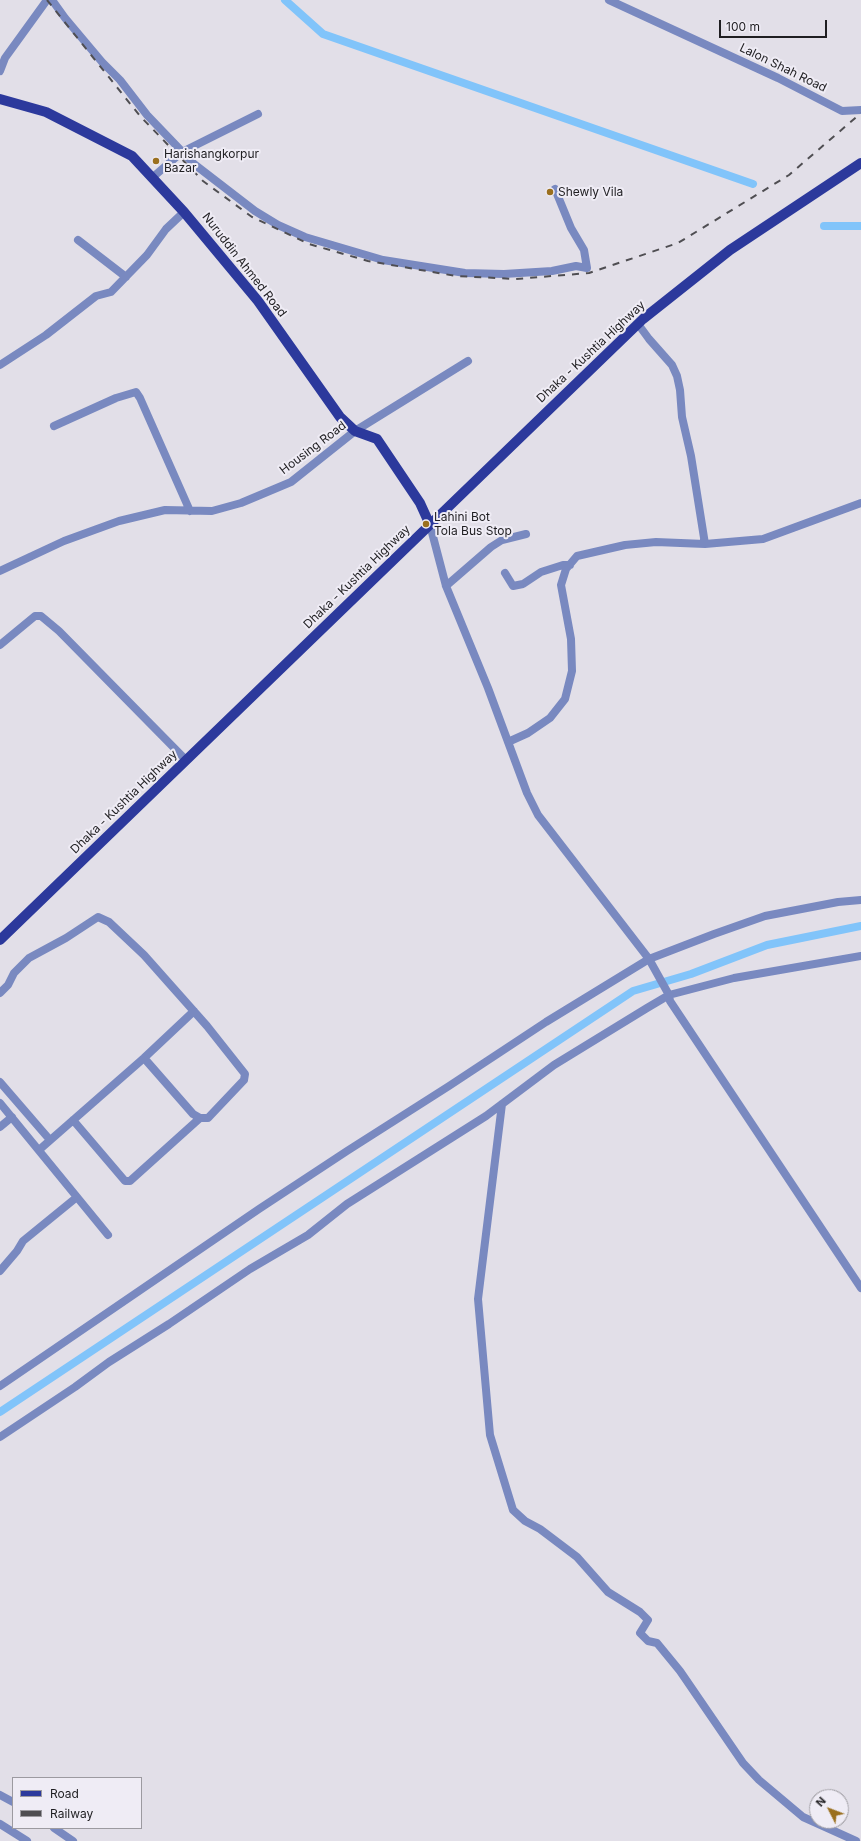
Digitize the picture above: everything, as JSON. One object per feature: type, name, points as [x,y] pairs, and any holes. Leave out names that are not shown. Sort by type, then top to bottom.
[{"type":"main road","name":"Nuruddin Ahmed Road","points":[[0,99],[46,112],[132,156],[184,212],[258,301],[340,417],[355,431],[377,439],[420,503],[430,525]]},
{"type":"main road","name":"Dhaka - Kushtia Highway","points":[[0,940],[638,324],[730,250],[861,163]]},
{"type":"street","points":[[0,71],[5,58],[47,0]]},
{"type":"street","points":[[52,0],[97,56],[120,80],[147,115],[202,171],[245,204],[278,225],[319,242],[372,258],[466,274],[504,274],[552,271],[570,267],[587,268],[584,250],[571,228],[555,189]]},
{"type":"street","name":"Lalon Shah Road","points":[[609,0],[778,78],[842,111],[861,110]]},
{"type":"street","points":[[153,177],[182,152],[258,114]]},
{"type":"street","points":[[0,365],[46,334],[96,296],[111,292],[147,255],[166,229],[184,212]]},
{"type":"street","points":[[78,240],[126,277]]},
{"type":"street","points":[[638,324],[649,340],[672,365],[677,376],[680,390],[682,417],[691,456],[705,544]]},
{"type":"street","name":"Housing Road","points":[[0,571],[64,541],[120,521],[165,510],[212,511],[241,503],[291,482],[355,431],[468,361]]},
{"type":"street","points":[[54,426],[116,398],[136,392],[190,511]]},
{"type":"street","points":[[508,742],[528,733],[550,718],[565,699],[572,671],[571,639],[561,585],[566,569],[577,556],[625,545],[656,542],[705,544],[763,539],[861,503]]},
{"type":"street","points":[[430,525],[446,586],[527,793],[538,815],[649,959],[669,995],[670,1001],[861,1288]]},
{"type":"street","points":[[446,586],[502,540],[526,534]]},
{"type":"street","points":[[506,573],[513,586],[523,584],[541,572],[570,564]]},
{"type":"street","points":[[0,645],[35,616],[41,616],[59,631],[186,760]]},
{"type":"street","points":[[0,1386],[334,1159],[546,1022],[649,959],[765,916],[838,902],[861,900]]},
{"type":"street","points":[[0,993],[8,985],[14,973],[29,958],[66,938],[98,917],[109,922],[144,955],[194,1011],[245,1074],[244,1080],[208,1118],[200,1118],[192,1114],[144,1058]]},
{"type":"street","points":[[0,1437],[76,1387],[109,1362],[169,1324],[250,1269],[308,1235],[347,1204],[486,1116],[554,1065],[669,995],[734,978],[861,956]]},
{"type":"street","points":[[39,1150],[144,1058],[194,1011]]},
{"type":"street","points":[[0,1082],[50,1140]]},
{"type":"street","points":[[0,1103],[108,1235]]},
{"type":"street","points":[[502,1104],[478,1299],[490,1435],[513,1510],[525,1521],[577,1557],[608,1592],[640,1612],[648,1620],[640,1633],[648,1641],[657,1642],[680,1671],[743,1763],[759,1780],[803,1817],[856,1841]]},
{"type":"street","points":[[0,1127],[12,1118]]},
{"type":"street","points":[[74,1120],[125,1181],[130,1182],[200,1118]]},
{"type":"street","points":[[1,1266],[17,1252],[23,1241],[77,1197]]},
{"type":"street","points":[[0,1795],[12,1801]]},
{"type":"street","points":[[0,1824],[27,1841]]},
{"type":"street","points":[[55,1829],[73,1841]]},
{"type":"waterway","points":[[285,0],[323,34],[753,184]]},
{"type":"waterway","points":[[824,226],[861,226]]},
{"type":"waterway","points":[[0,1412],[633,991],[691,974],[767,945],[861,926]]},
{"type":"railway","points":[[47,0],[140,116],[203,181],[252,217],[309,244],[368,261],[456,276],[516,279],[589,273],[678,243],[789,175],[861,113]]},
{"type":"place","name":"Harishangkorpur Bazar","points":[[156,161]]},
{"type":"place","name":"Shewly Vila","points":[[550,192]]},
{"type":"place","name":"Lahini Bot Tola Bus Stop","points":[[426,524]]}]
